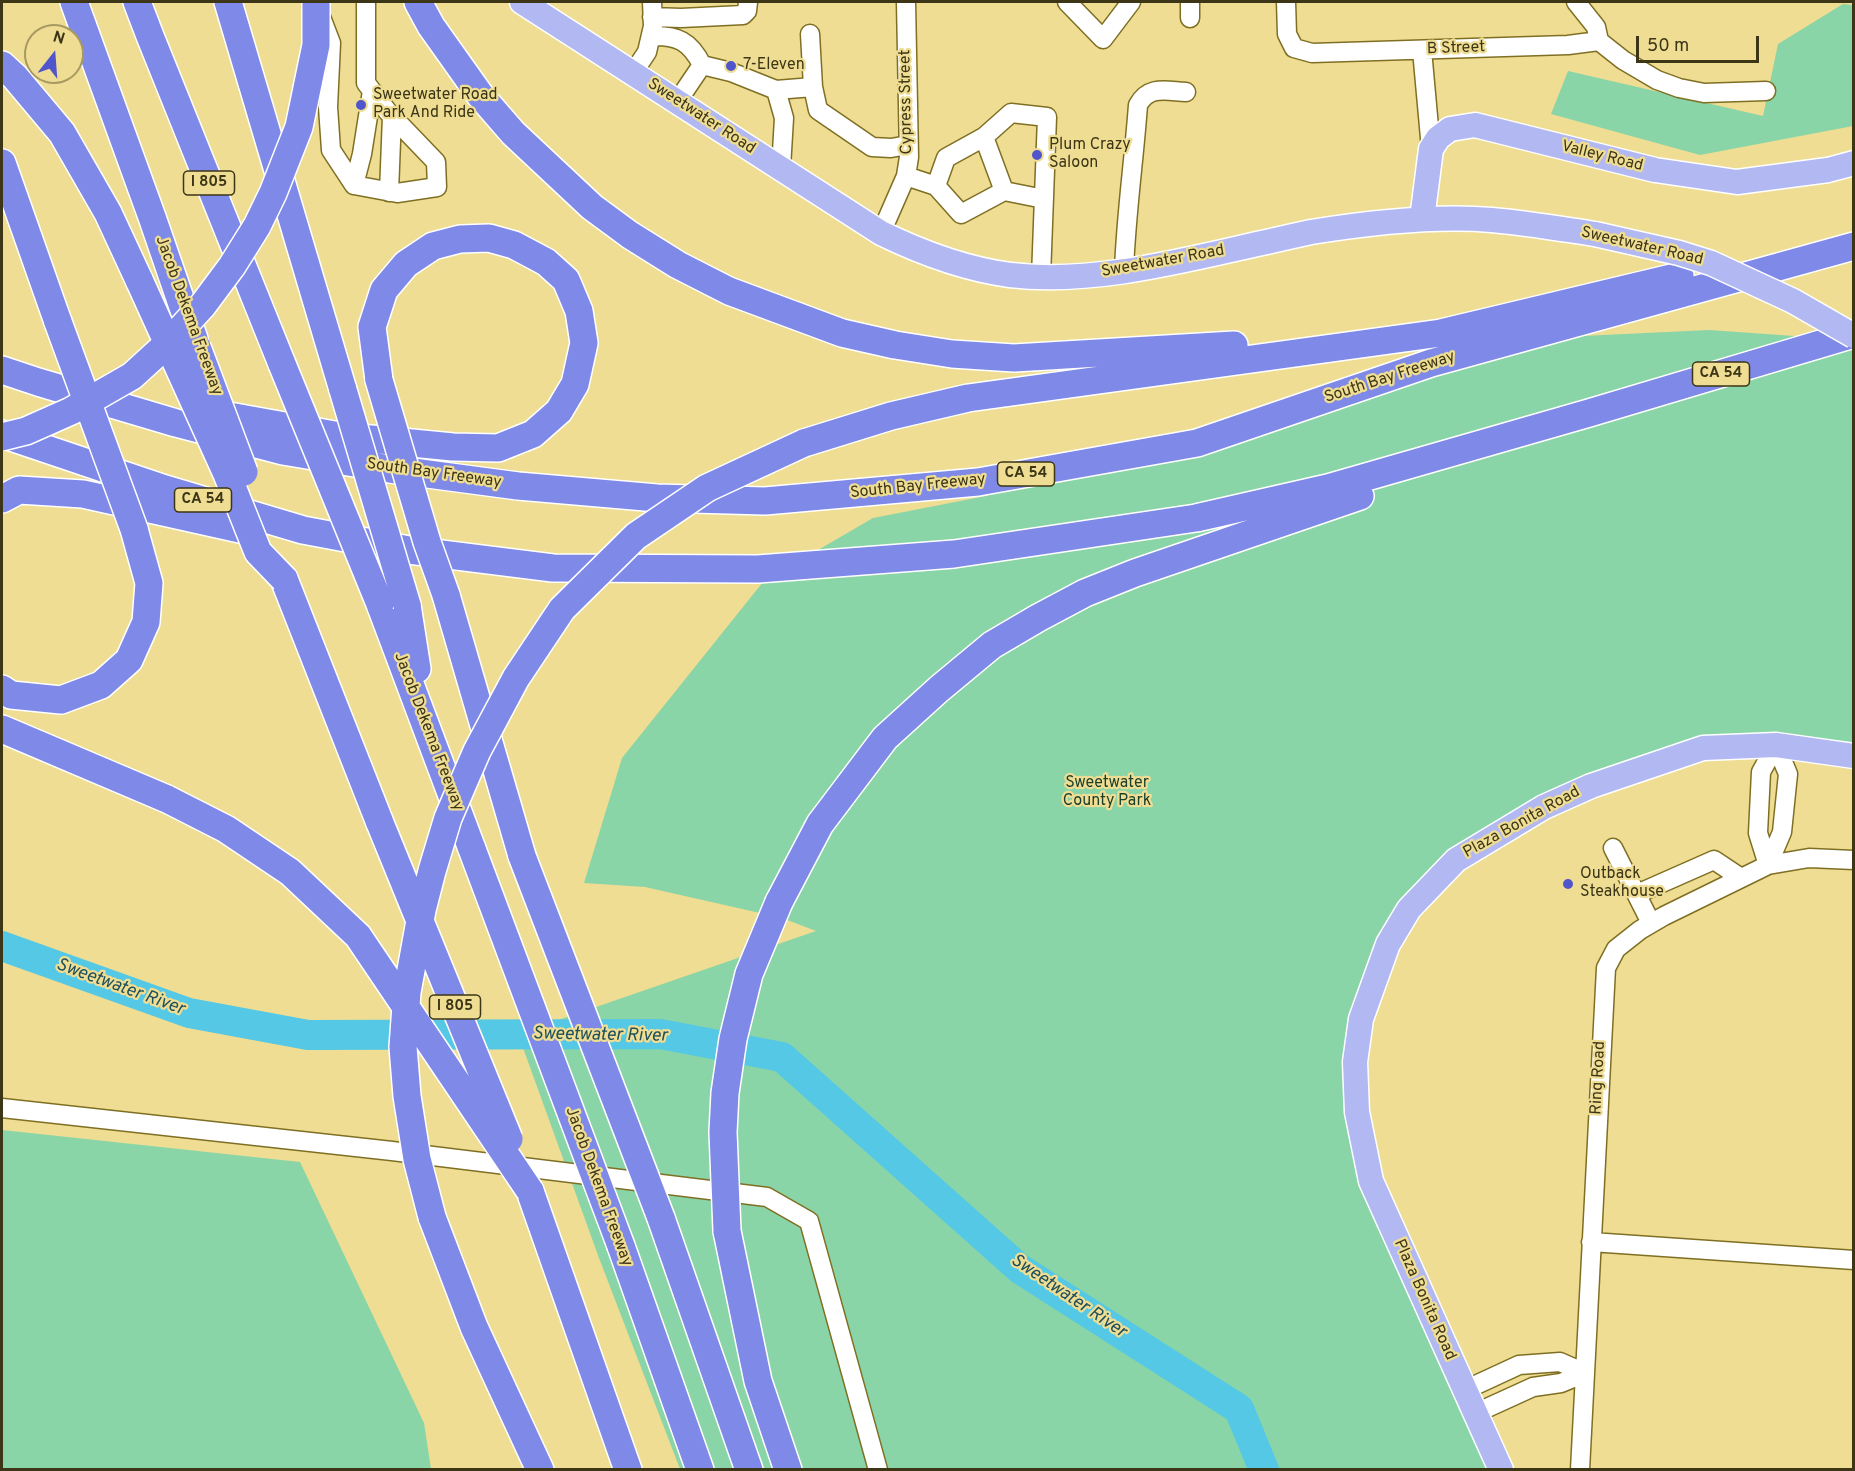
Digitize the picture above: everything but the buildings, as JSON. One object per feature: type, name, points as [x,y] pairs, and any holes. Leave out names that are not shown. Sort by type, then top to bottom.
[{"type":"highway","name":"Jacob Dekema Freeway","points":[[74,2],[197,347],[284,579],[380,823],[530,1191],[628,1470]]},
{"type":"highway","name":"Jacob Dekema Freeway","points":[[137,2],[380,604],[621,1246],[700,1470]]},
{"type":"highway","points":[[228,2],[407,605],[427,729]]},
{"type":"highway","points":[[2,435],[26,430],[71,411],[132,376],[166,345],[203,305],[257,226],[273,193],[299,127],[316,45],[315,2]]},
{"type":"highway","points":[[418,2],[431,26],[480,95],[513,132],[592,207],[630,235],[678,265],[729,291],[842,333],[895,345],[952,354],[1014,358],[1255,344],[1324,349]]},
{"type":"highway","points":[[8,71],[62,133],[108,213],[222,464],[258,552],[284,579]]},
{"type":"highway","points":[[2,163],[134,529],[149,583],[146,622],[129,660],[101,685],[61,700],[11,694],[2,689]]},
{"type":"highway","points":[[176,423],[207,412],[340,436],[453,447],[498,448],[533,434],[559,411],[575,384],[584,343],[579,311],[566,280],[546,262],[514,245],[489,238],[460,239],[433,246],[406,264],[384,290],[372,327],[379,380],[427,542],[446,596],[522,856],[661,1218],[749,1470]]},
{"type":"highway","points":[[540,1470],[474,1327],[432,1217],[417,1159],[407,1096],[403,1047],[407,992],[422,910],[432,871],[448,818],[477,751],[516,678],[562,609],[636,536],[707,488],[804,443],[891,416],[968,398],[1441,333],[1805,246],[1854,245]]},
{"type":"highway","name":"South Bay Freeway","points":[[2,370],[176,423],[284,451],[390,469],[518,486],[657,498],[765,501],[978,483],[1197,443],[1431,363],[1854,245]]},
{"type":"highway","name":"CA 54","points":[[2,435],[165,489],[303,530],[410,550],[552,568],[758,569],[954,554],[1207,516],[1328,488],[1854,335]]},
{"type":"highway","points":[[788,1470],[758,1381],[727,1231],[723,1132],[725,1093],[733,1039],[749,974],[779,902],[820,824],[885,738],[992,645],[1085,593],[1135,573],[1310,514],[1589,413]]},
{"type":"highway","points":[[2,498],[19,490],[82,494],[307,544],[410,550]]},
{"type":"highway","points":[[2,729],[167,799],[226,829],[290,872],[358,936],[530,1191]]},
{"type":"main road","name":"Sweetwater Road","points":[[522,2],[881,233],[914,249],[957,264],[1010,275],[1078,276],[1124,270],[1309,233],[1422,219],[1490,220],[1596,234],[1679,253],[1711,263],[1793,301],[1854,335]]},
{"type":"main road","name":"Valley Road","points":[[1431,149],[1438,138],[1450,129],[1475,125],[1655,170],[1737,182],[1828,170],[1854,163]]},
{"type":"main road","points":[[1422,219],[1431,149]]},
{"type":"main road","name":"Plaza Bonita Road","points":[[1501,1470],[1371,1180],[1357,1112],[1355,1062],[1361,1019],[1388,944],[1409,909],[1456,860],[1544,807],[1591,786],[1703,748],[1776,745],[1854,756]]},
{"type":"street","points":[[315,2],[331,43],[328,107],[331,150],[354,185],[397,193],[437,188],[436,162],[392,116],[366,83],[366,2]]},
{"type":"street","points":[[652,18],[743,15],[747,11],[748,2]]},
{"type":"street","name":"Cypress Street","points":[[881,233],[906,176],[908,145],[906,2]]},
{"type":"street","points":[[1067,2],[1103,39],[1131,2],[1137,2]]},
{"type":"street","name":"B Street","points":[[1286,2],[1287,34],[1294,48],[1312,53],[1568,45],[1599,41]]},
{"type":"street","points":[[1576,2],[1596,27],[1599,41],[1623,60],[1657,80],[1679,88],[1704,93],[1766,91]]},
{"type":"street","points":[[633,73],[647,52],[652,18]]},
{"type":"street","points":[[652,18],[665,35],[681,41],[694,50],[702,65],[731,72],[776,90],[813,87]]},
{"type":"street","points":[[810,34],[813,87],[818,110],[872,147],[891,148],[908,145]]},
{"type":"street","points":[[1422,50],[1431,149]]},
{"type":"street","points":[[677,102],[702,65]]},
{"type":"street","points":[[776,90],[784,118],[781,168]]},
{"type":"street","points":[[1124,270],[1125,231],[1138,105],[1144,96],[1152,91],[1186,92]]},
{"type":"street","points":[[354,185],[362,154],[372,92]]},
{"type":"street","points":[[936,186],[946,158],[984,137],[1011,113],[1047,117],[1041,277]]},
{"type":"street","points":[[389,192],[392,116]]},
{"type":"street","points":[[984,137],[1004,191],[1044,208]]},
{"type":"street","points":[[906,176],[936,186],[961,214],[1004,191]]},
{"type":"street","points":[[1768,865],[1758,833],[1761,772],[1776,745]]},
{"type":"street","points":[[1768,865],[1782,832],[1788,774],[1776,745]]},
{"type":"street","points":[[1613,848],[1651,924]]},
{"type":"street","name":"Ring Road","points":[[1580,1470],[1606,968],[1616,949],[1651,924],[1768,865],[1809,858],[1854,860]]},
{"type":"street","points":[[1637,894],[1714,860],[1741,878]]},
{"type":"street","points":[[2,1108],[392,1151],[767,1197],[809,1221],[878,1470]]},
{"type":"street","points":[[1591,1242],[1854,1260]]},
{"type":"street","points":[[1465,1390],[1519,1365],[1560,1362],[1585,1373]]},
{"type":"street","points":[[1476,1413],[1533,1387],[1561,1383],[1585,1373]]},
{"type":"green space","points":[[1843,4],[1853,5],[1853,126],[1700,155],[1551,114],[1568,71],[1763,116],[1778,44]]},
{"type":"green space","name":"Sweetwater County Park","points":[[1709,330],[1794,336],[1853,349],[1853,756],[1739,745],[1595,784],[1429,887],[1366,997],[1360,1134],[1502,1469],[680,1469],[599,1258],[518,1034],[816,931],[782,918],[645,887],[584,883],[622,758],[763,582],[873,518],[986,496],[1141,448],[1519,339]]},
{"type":"green space","points":[[2,1130],[300,1162],[424,1423],[431,1469],[2,1469]]},
{"type":"waterway","name":"Sweetwater River","points":[[2,946],[189,1013],[308,1035],[660,1034],[782,1057],[1020,1269],[1239,1409],[1264,1470]]},
{"type":"place","name":"7-Eleven","points":[[731,66]]},
{"type":"place","name":"Sweetwater Road Park And Ride","points":[[361,105]]},
{"type":"place","name":"Plum Crazy Saloon","points":[[1037,155]]},
{"type":"place","name":"Outback Steakhouse","points":[[1568,884]]}]
